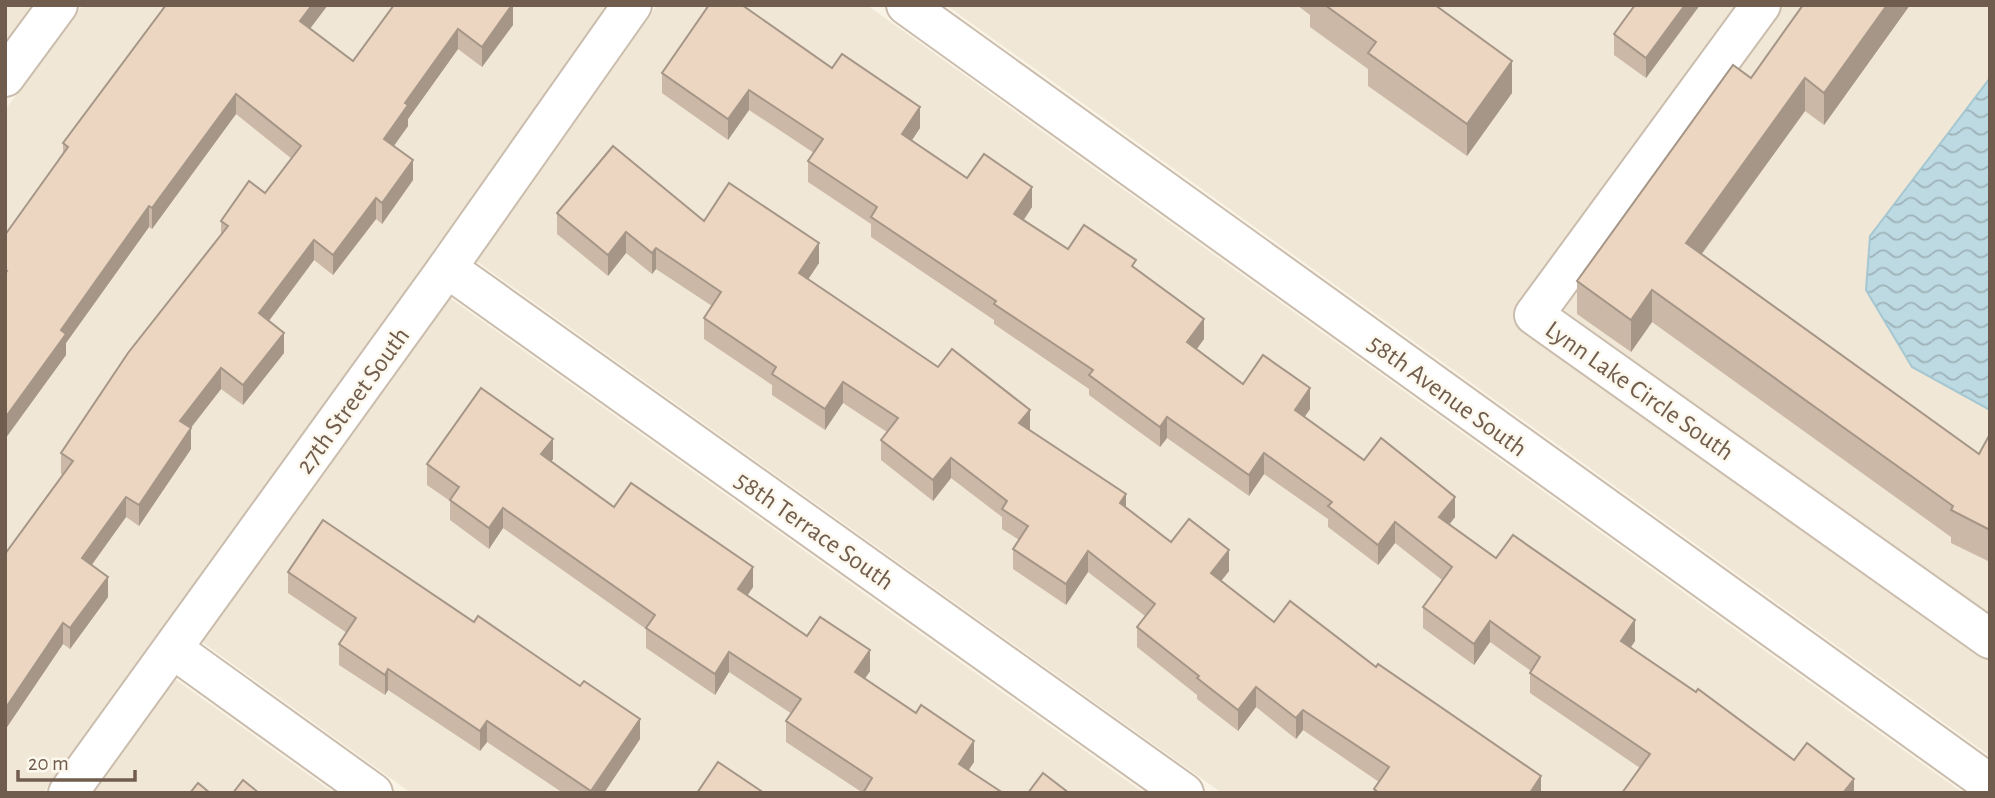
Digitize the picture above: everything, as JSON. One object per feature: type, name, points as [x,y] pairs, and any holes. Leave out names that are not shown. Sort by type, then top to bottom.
[{"type":"street","points":[[5,77],[58,5]]},
{"type":"street","name":"27th Street South","points":[[68,793],[447,268],[632,5]]},
{"type":"street","name":"58th Avenue South","points":[[906,5],[1990,784]]},
{"type":"street","name":"Lynn Lake Circle South","points":[[1762,5],[1534,315],[1990,639]]},
{"type":"street","name":"58th Terrace South","points":[[447,268],[1184,793]]},
{"type":"street","points":[[173,649],[373,793]]},
{"type":"shaded area","points":[[5,5],[33,5],[5,43]]},
{"type":"shaded area","points":[[83,5],[608,5],[43,793],[5,793],[5,110]]},
{"type":"shaded area","points":[[657,5],[867,5],[1963,793],[1222,793],[476,261]]},
{"type":"shaded area","points":[[946,5],[1990,5],[1990,78],[1870,236],[1912,367],[1990,410],[1990,756]]},
{"type":"shaded area","points":[[450,298],[1144,793],[411,793],[202,642]]},
{"type":"shaded area","points":[[175,679],[334,793],[92,793]]},
{"type":"water","points":[[1990,78],[1990,410],[1912,367],[1866,290],[1870,236]]},
{"type":"building","points":[[166,5],[312,5],[300,21],[353,61],[394,5],[512,5],[482,47],[458,29],[405,103],[408,105],[384,139],[413,160],[382,203],[376,198],[333,255],[314,240],[259,313],[284,333],[243,385],[221,368],[180,421],[191,428],[139,505],[126,497],[82,558],[108,577],[70,628],[63,623],[5,709],[5,554],[73,461],[61,453],[128,353],[228,226],[221,221],[249,181],[265,193],[301,146],[236,94],[152,208],[149,206],[61,330],[66,334],[5,418],[5,235],[68,147],[63,143]]},
{"type":"building","points":[[709,5],[742,5],[832,68],[842,54],[920,107],[902,134],[967,178],[984,154],[1032,187],[1014,214],[1068,249],[1084,225],[1136,260],[1132,266],[1204,319],[1187,342],[1243,384],[1263,355],[1310,388],[1295,410],[1364,460],[1381,438],[1455,497],[1439,517],[1496,558],[1513,535],[1635,620],[1621,641],[1696,692],[1698,689],[1794,760],[1807,743],[1854,779],[1843,793],[1622,793],[1650,754],[1530,673],[1540,657],[1490,621],[1474,644],[1423,607],[1452,567],[1395,522],[1378,545],[1328,506],[1332,502],[1264,453],[1249,475],[1167,417],[1160,427],[1089,375],[1093,370],[871,217],[877,207],[808,161],[823,139],[749,90],[728,119],[662,73]]},
{"type":"building","points":[[1325,5],[1435,5],[1512,61],[1467,124],[1368,53],[1376,42]]},
{"type":"building","points":[[1635,5],[1685,5],[1646,58],[1614,34]]},
{"type":"building","points":[[1803,5],[1887,5],[1824,93],[1805,78],[1686,243],[1979,454],[1990,434],[1990,530],[1951,510],[1953,506],[1652,290],[1631,320],[1577,281],[1733,65],[1751,78]]},
{"type":"building","points":[[613,146],[704,221],[729,183],[819,243],[799,273],[938,367],[952,349],[1030,410],[1019,423],[1126,494],[1120,503],[1171,542],[1189,519],[1229,550],[1211,573],[1274,622],[1290,601],[1376,667],[1378,664],[1541,776],[1530,793],[1379,793],[1374,789],[1389,767],[1303,710],[1296,718],[1256,687],[1238,710],[1137,627],[1155,604],[1088,551],[1066,584],[1013,549],[1028,526],[1002,509],[1007,501],[951,458],[933,480],[881,440],[898,418],[843,382],[825,409],[772,374],[776,367],[704,318],[721,292],[656,248],[652,253],[626,232],[608,255],[557,213]]},
{"type":"building","points":[[481,388],[553,439],[541,454],[614,507],[631,483],[753,567],[738,589],[807,636],[820,617],[870,650],[855,672],[916,713],[921,705],[974,741],[959,764],[1003,793],[863,793],[872,778],[786,721],[801,699],[729,652],[715,674],[646,628],[655,615],[503,508],[489,528],[450,500],[459,487],[427,464]]},
{"type":"building","points":[[323,520],[474,622],[478,616],[580,686],[584,681],[640,719],[591,791],[487,721],[480,731],[388,669],[385,675],[339,644],[356,618],[288,572]]},
{"type":"building","points":[[718,762],[764,793],[697,793]]},
{"type":"building","points":[[1043,773],[1069,793],[1028,793]]},
{"type":"building","points":[[243,780],[259,793],[233,793]]},
{"type":"building","points":[[198,783],[210,793],[190,793]]}]
